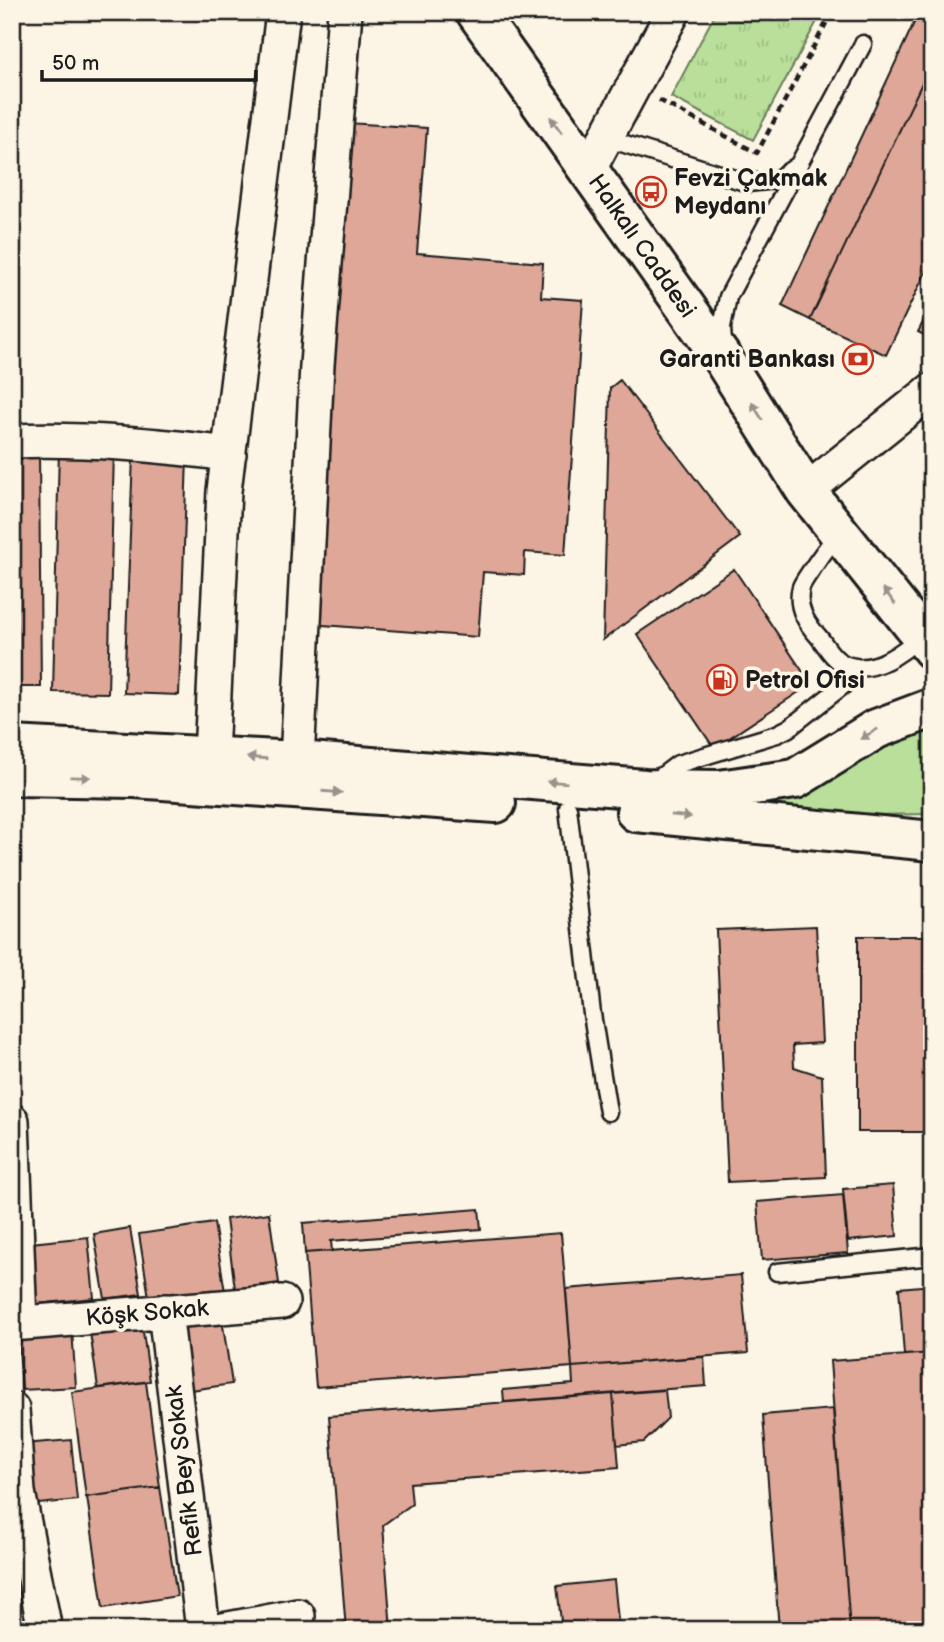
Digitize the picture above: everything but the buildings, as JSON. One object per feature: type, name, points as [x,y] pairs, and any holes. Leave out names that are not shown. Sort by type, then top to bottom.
[{"type":"main road","name":"Halkalı Caddesi","points":[[476,12],[724,361],[806,491],[927,643]]},
{"type":"main road","points":[[12,746],[211,755],[645,789],[719,790],[795,779],[876,729],[932,708]]},
{"type":"main road","points":[[12,776],[134,778],[616,810],[923,837]]},
{"type":"street","points":[[211,755],[224,491],[283,12]]},
{"type":"street","points":[[297,761],[317,365],[345,12]]},
{"type":"street","points":[[588,171],[673,12]]},
{"type":"street","points":[[806,491],[932,390]]},
{"type":"street","points":[[12,441],[52,439],[229,454]]},
{"type":"street","points":[[12,1121],[16,1324]]},
{"type":"street","name":"Köşk Sokak","points":[[16,1324],[282,1302]]},
{"type":"street","name":"Refik Bey Sokak","points":[[165,1311],[203,1630]]},
{"type":"street","points":[[12,1409],[19,1492],[45,1630]]},
{"type":"street","points":[[223,1630],[298,1616]]},
{"type":"lane","points":[[724,361],[722,327],[728,297],[863,44]]},
{"type":"lane","points":[[606,138],[748,183],[776,180],[799,164]]},
{"type":"lane","points":[[839,532],[802,583],[801,610],[806,622],[831,654],[840,662],[856,667],[874,665],[927,643]]},
{"type":"lane","points":[[645,789],[678,765],[789,728],[845,684],[856,667]]},
{"type":"lane","points":[[568,808],[592,1014],[608,1112]]},
{"type":"lane","points":[[777,1272],[932,1256]]},
{"type":"path","points":[[664,90],[659,101],[757,153],[832,12]]},
{"type":"green space","points":[[716,12],[822,12],[753,140],[671,97]]},
{"type":"green space","points":[[932,724],[932,814],[868,815],[764,808],[803,793],[860,756]]},
{"type":"place","name":"Fevzi Çakmak Meydanı","points":[[651,192]]},
{"type":"place","name":"Garanti Bankası","points":[[858,359]]},
{"type":"place","name":"Petrol Ofisi","points":[[722,680]]}]
